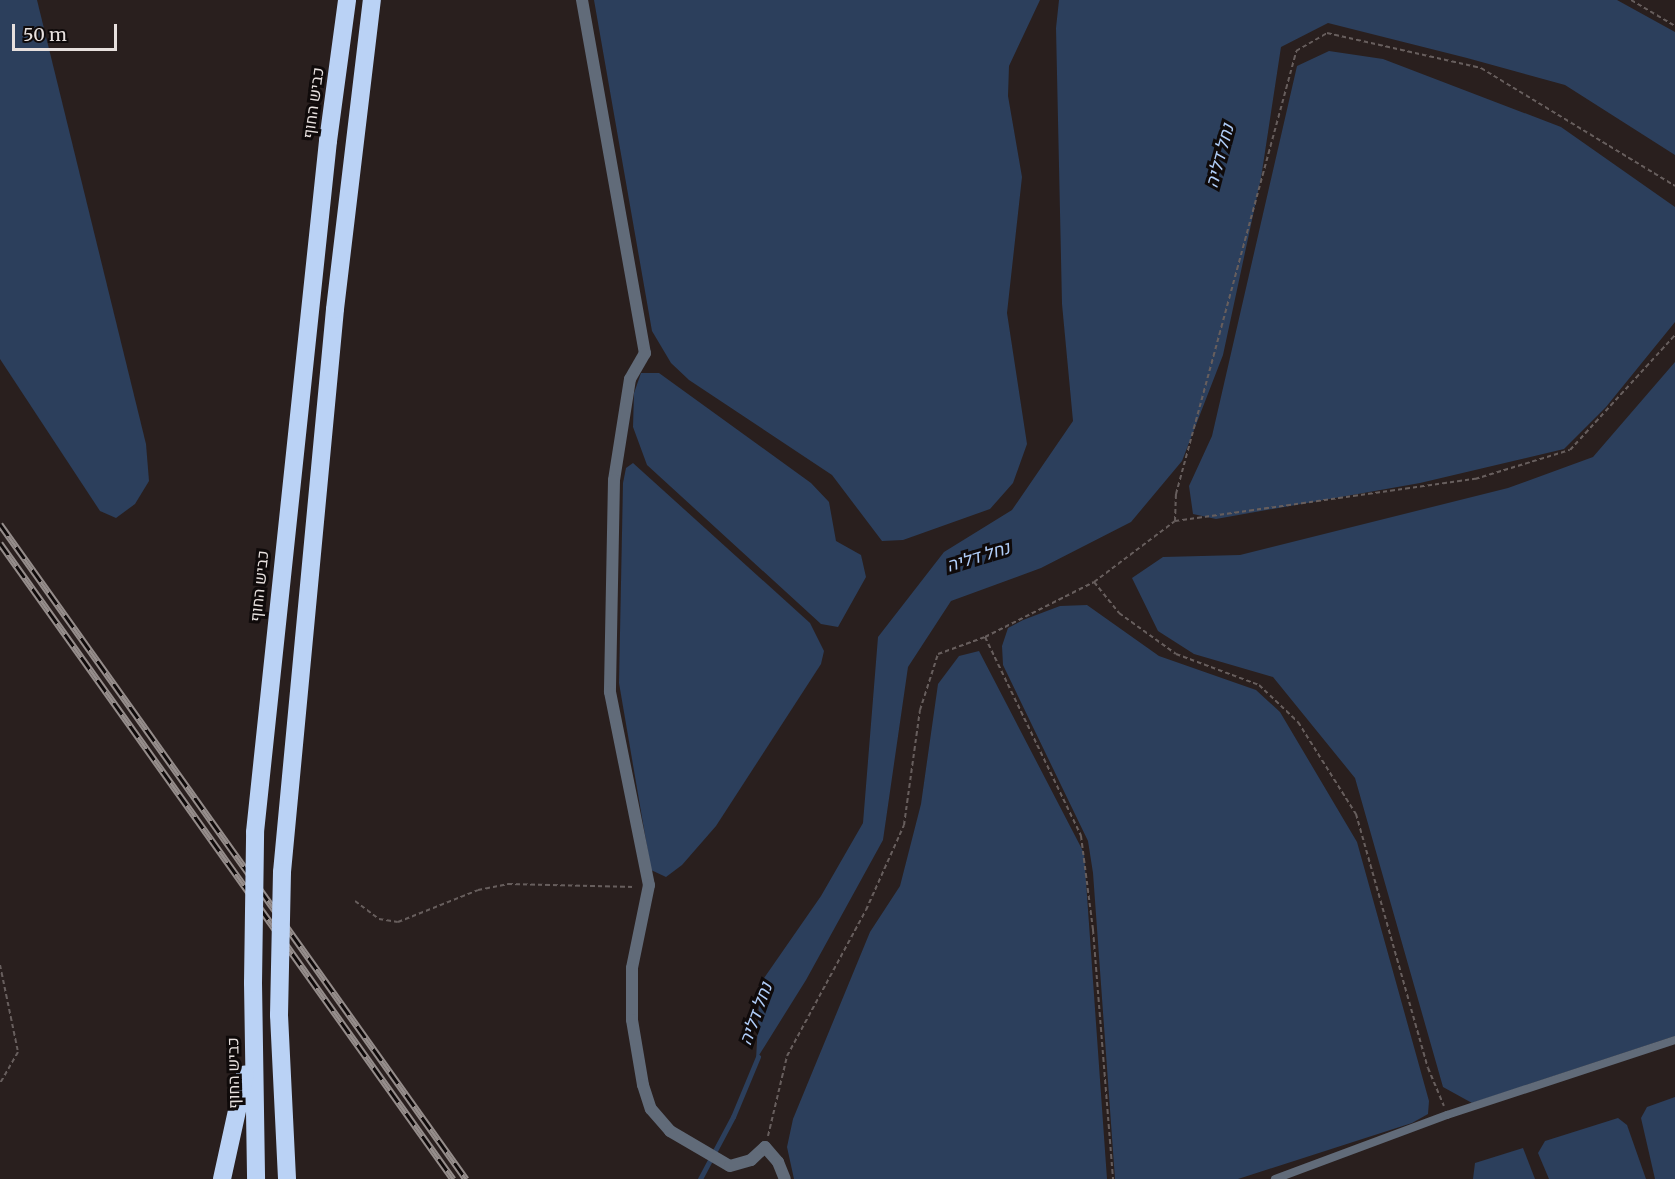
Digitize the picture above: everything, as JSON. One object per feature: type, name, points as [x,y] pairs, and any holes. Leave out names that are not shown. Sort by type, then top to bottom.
[{"type":"highway","name":"כביש החוף","points":[[256,1179],[252,1040],[255,832],[325,165],[347,0]]},
{"type":"highway","points":[[287,1179],[279,1015],[282,872],[334,320],[372,0]]},
{"type":"highway","points":[[222,1179],[252,1040]]},
{"type":"street","points":[[582,0],[645,353],[630,379],[614,480],[610,693],[649,885],[632,968],[632,1020],[651,1109],[670,1131],[723,1164],[740,1166],[765,1147],[778,1162],[785,1179]]},
{"type":"lane","points":[[1275,1179],[1447,1115],[1675,1040]]},
{"type":"path","points":[[1631,0],[1675,26]]},
{"type":"path","points":[[1175,520],[1179,483],[1296,51],[1327,33],[1481,68],[1675,186]]},
{"type":"path","points":[[765,1147],[787,1056],[866,910],[904,825],[920,710],[938,654],[985,637],[1094,582],[1175,520],[1475,479],[1570,450],[1675,335]]},
{"type":"path","points":[[1094,582],[1119,614],[1176,654],[1259,685],[1298,722],[1356,814],[1428,1068],[1447,1115]]},
{"type":"path","points":[[985,637],[1081,836],[1093,930],[1113,1179]]},
{"type":"path","points":[[355,901],[379,919],[398,922],[478,890],[507,884],[618,889],[649,885]]},
{"type":"path","points":[[0,965],[18,1052],[0,1083]]},
{"type":"water","points":[[0,0],[37,0],[146,444],[149,481],[135,504],[116,518],[100,511],[0,359]]},
{"type":"water","points":[[594,0],[1040,0],[1009,66],[1008,96],[1022,177],[1007,313],[1027,444],[1013,483],[990,509],[903,540],[882,541],[832,475],[689,380],[671,363],[652,331]]},
{"type":"water","points":[[1059,0],[1617,0],[1675,32],[1675,155],[1565,85],[1467,58],[1328,23],[1281,47],[1261,178],[1223,355],[1182,461],[1131,522],[1041,568],[951,601],[908,667],[883,840],[806,980],[756,1060],[760,984],[821,896],[863,823],[878,637],[944,552],[1012,510],[1073,421],[1062,304],[1056,28]]},
{"type":"water","points":[[1329,51],[1383,59],[1561,127],[1675,207],[1675,322],[1606,407],[1564,449],[1420,483],[1216,519],[1193,514],[1189,486],[1212,436],[1297,66]]},
{"type":"water","points":[[1675,362],[1675,1036],[1472,1103],[1443,1087],[1355,778],[1273,677],[1194,654],[1158,631],[1132,578],[1163,557],[1240,555],[1508,488],[1593,457]]},
{"type":"water","points":[[641,373],[659,373],[811,483],[829,502],[836,541],[861,555],[866,577],[838,627],[821,624],[647,465],[633,427],[634,393]]},
{"type":"water","points":[[633,463],[810,623],[824,651],[821,664],[716,826],[682,865],[666,877],[651,870],[619,683],[623,483],[626,468]]},
{"type":"water","points":[[1087,605],[1159,656],[1256,690],[1280,712],[1357,842],[1429,1101],[1428,1114],[1412,1123],[1238,1179],[1115,1179],[1093,873],[1088,841],[1003,665],[1002,646],[1008,628],[1023,620],[1060,606]]},
{"type":"water","points":[[979,651],[1084,853],[1107,1179],[794,1179],[787,1147],[793,1119],[870,932],[900,886],[921,804],[938,684],[959,656]]},
{"type":"water","points":[[1675,1097],[1675,1179],[1655,1179],[1641,1118],[1647,1107]]},
{"type":"water","points":[[1618,1118],[1627,1125],[1646,1179],[1549,1179],[1538,1153],[1545,1141]]},
{"type":"water","points":[[1523,1148],[1535,1179],[1473,1179],[1475,1163]]},
{"type":"waterway","name":"נחל דליה","points":[[700,1179],[733,1117],[758,1057]]},
{"type":"railway","points":[[0,524],[466,1179]]},
{"type":"railway","points":[[0,543],[453,1179]]}]
